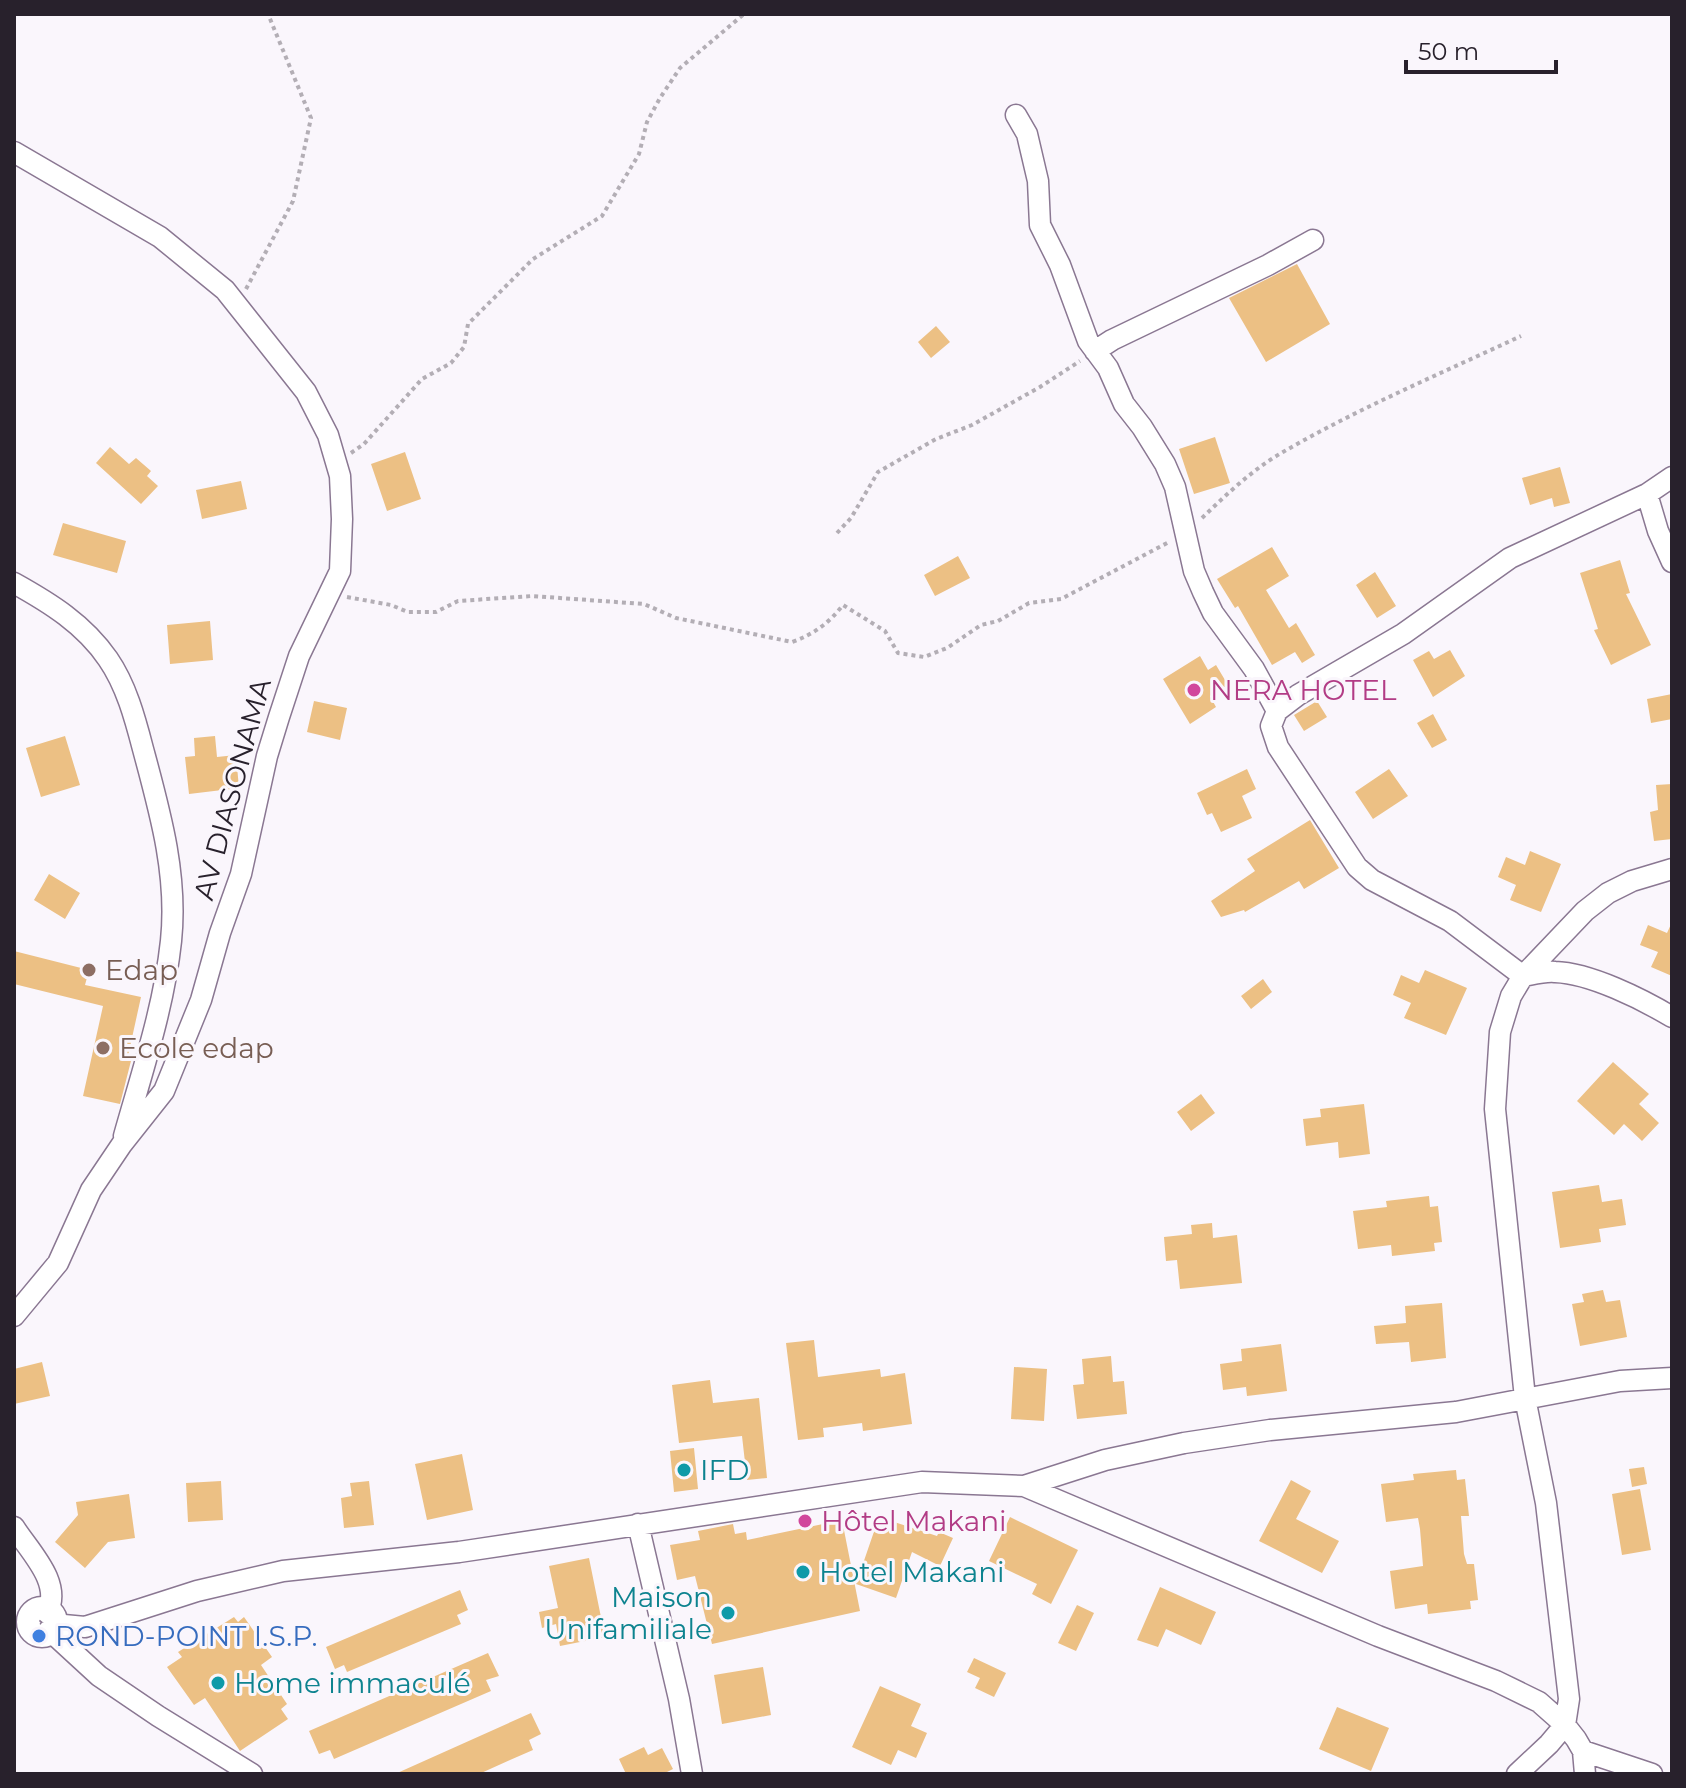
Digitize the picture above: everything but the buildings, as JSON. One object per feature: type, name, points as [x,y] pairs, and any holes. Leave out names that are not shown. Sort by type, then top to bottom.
[{"type":"street","points":[[1016,115],[1027,134],[1038,181],[1040,225],[1060,265],[1088,341],[1108,368],[1124,404],[1165,464],[1175,487],[1194,571],[1213,613],[1254,669],[1277,711]]},
{"type":"street","name":"AV DIASONAMA","points":[[15,154],[160,237],[208,274],[238,305],[306,392],[328,435],[340,476],[340,571],[299,656],[275,730],[241,874],[201,1000],[164,1091],[122,1144]]},
{"type":"street","points":[[1095,351],[1313,240]]},
{"type":"street","points":[[1672,477],[1647,494],[1510,558],[1403,634],[1370,651],[1277,711],[1271,726],[1278,747],[1357,867],[1372,880],[1450,921],[1523,976],[1553,972],[1571,974],[1655,1007],[1672,1017]]},
{"type":"street","points":[[1647,494],[1658,531],[1672,562]]},
{"type":"street","points":[[1622,505],[1658,531]]},
{"type":"street","points":[[14,583],[67,615],[109,660],[135,716],[162,813],[171,880],[171,939],[162,999],[122,1144],[91,1190],[58,1263],[14,1316]]},
{"type":"street","points":[[1517,1774],[1565,1725],[1569,1699],[1560,1601],[1546,1503],[1525,1398],[1495,1109],[1500,1032],[1511,996],[1523,976],[1585,911],[1608,893],[1632,881],[1672,869]]},
{"type":"street","points":[[35,1621],[85,1627],[197,1591],[283,1571],[459,1552],[922,1482],[1024,1486],[1105,1460],[1184,1443],[1270,1430],[1456,1412],[1620,1381],[1672,1378]]},
{"type":"street","points":[[1024,1486],[1378,1636],[1496,1681],[1539,1702],[1565,1725],[1583,1751],[1585,1774]]},
{"type":"street","points":[[638,1524],[679,1699],[692,1774]]},
{"type":"street","points":[[14,1527],[53,1591],[52,1603],[35,1621]]},
{"type":"street","points":[[35,1621],[99,1676],[252,1774]]},
{"type":"street","points":[[1583,1751],[1652,1774]]},
{"type":"path","points":[[238,305],[293,201],[311,118],[268,14]]},
{"type":"path","points":[[336,463],[364,444],[422,379],[451,363],[464,347],[468,324],[533,259],[602,216],[639,154],[647,122],[680,68],[744,14]]},
{"type":"path","points":[[329,595],[391,605],[408,612],[436,612],[458,601],[532,596],[644,604],[676,618],[792,642],[828,623],[843,605],[885,631],[898,653],[924,657],[947,648],[981,625],[998,621],[1029,603],[1061,599],[1187,532],[1232,489],[1281,453],[1521,336]]},
{"type":"path","points":[[837,533],[851,518],[878,472],[936,439],[986,418],[1095,351]]},
{"type":"place","name":"NERA HOTEL","points":[[1194,690]]},
{"type":"place","name":"Edap","points":[[89,970]]},
{"type":"place","name":"Ecole edap","points":[[103,1048]]},
{"type":"place","name":"IFD","points":[[684,1470]]},
{"type":"place","name":"Hôtel Makani","points":[[805,1521]]},
{"type":"place","name":"Hotel Makani","points":[[803,1572]]},
{"type":"place","name":"Maison Unifamiliale","points":[[728,1613]]},
{"type":"place","name":"ROND-POINT I.S.P.","points":[[39,1636]]},
{"type":"place","name":"Home immaculé","points":[[218,1683]]}]
